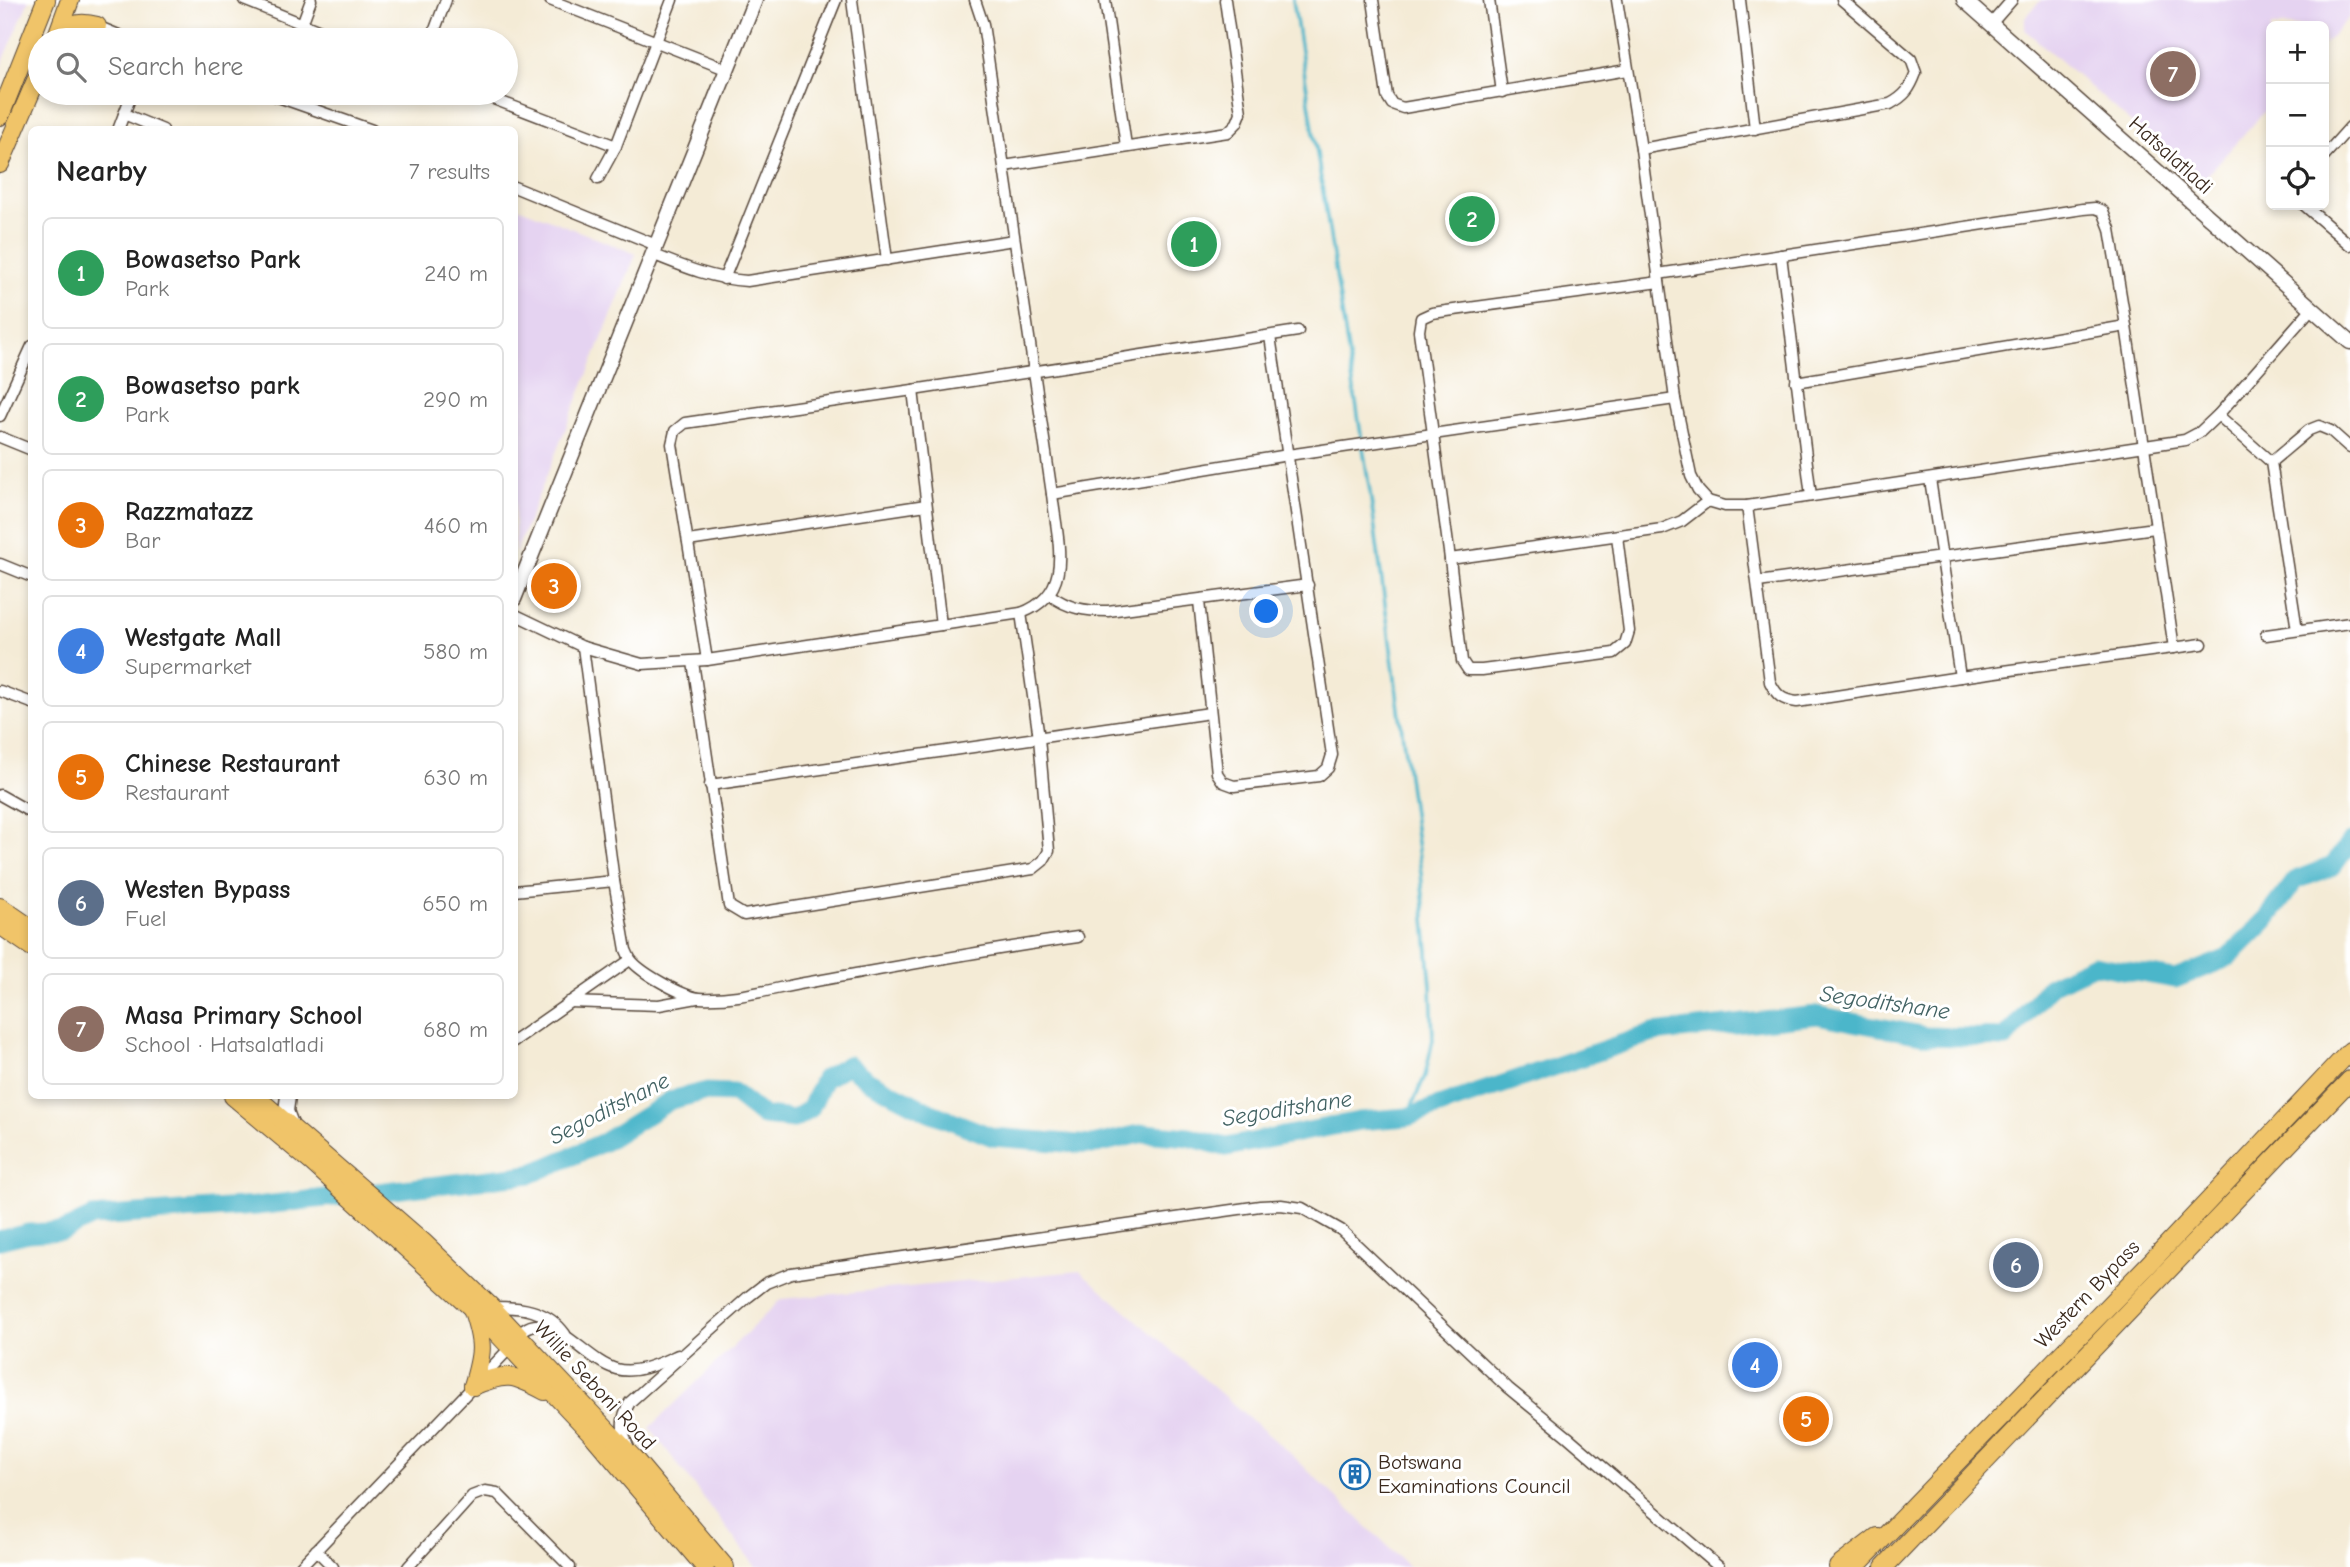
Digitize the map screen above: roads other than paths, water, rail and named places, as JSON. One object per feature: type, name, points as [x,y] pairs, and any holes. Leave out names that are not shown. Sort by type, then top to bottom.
[{"type":"main road","points":[[34,28],[46,0]]},
{"type":"main road","points":[[60,28],[70,0]]},
{"type":"main road","points":[[78,0],[81,13],[97,26]]},
{"type":"main road","points":[[64,28],[83,23],[97,26]]},
{"type":"main road","points":[[0,164],[10,110],[5,91],[28,43]]},
{"type":"main road","points":[[0,69],[24,53]]},
{"type":"main road","points":[[10,110],[28,87]]},
{"type":"main road","points":[[0,907],[28,926]]},
{"type":"main road","points":[[0,925],[28,944]]},
{"type":"main road","name":"Western Bypass","points":[[1855,1567],[2147,1266],[2350,1051]]},
{"type":"main road","name":"Western Bypass","points":[[1884,1567],[2350,1080]]},
{"type":"main road","points":[[237,1099],[317,1157],[419,1248]]},
{"type":"main road","points":[[259,1099],[293,1128],[317,1157]]},
{"type":"main road","name":"Willie Seboni Road","points":[[419,1248],[491,1307],[513,1341],[557,1397],[705,1567]]},
{"type":"main road","name":"Willie Seboni Road","points":[[419,1248],[471,1307],[513,1341],[635,1460],[725,1567]]},
{"type":"main road","points":[[471,1307],[482,1344],[473,1386]]},
{"type":"main road","points":[[473,1386],[506,1375],[519,1378],[557,1397]]},
{"type":"main road","points":[[1838,1567],[1904,1516]]},
{"type":"street","points":[[244,0],[310,28]]},
{"type":"street","points":[[301,28],[311,0]]},
{"type":"street","points":[[436,28],[446,0]]},
{"type":"street","points":[[550,0],[728,70]]},
{"type":"street","points":[[598,179],[616,146],[672,0]]},
{"type":"street","points":[[518,589],[755,0]]},
{"type":"street","points":[[724,279],[836,0]]},
{"type":"street","points":[[852,0],[887,260]]},
{"type":"street","points":[[518,616],[583,647],[642,664],[693,662],[1021,613],[1036,608],[1050,595],[1058,578],[1060,563],[1052,494],[983,24],[975,0]]},
{"type":"street","points":[[1105,0],[1126,146]]},
{"type":"street","points":[[1003,166],[1228,132],[1237,123],[1241,113],[1225,0]]},
{"type":"street","points":[[1373,0],[1387,96],[1392,104],[1403,108],[1627,70]]},
{"type":"street","points":[[1489,0],[1502,92]]},
{"type":"street","points":[[1617,0],[1641,149],[1675,399],[1691,476],[1698,490],[1709,501],[1725,506],[1747,506],[2185,440],[2200,432],[2218,415],[2312,308]]},
{"type":"street","points":[[1740,0],[1755,129]]},
{"type":"street","points":[[1641,149],[1889,104],[1903,98],[1911,89],[1916,73],[1911,59],[1842,0]]},
{"type":"street","name":"Hatsalatladi","points":[[1964,0],[2350,342]]},
{"type":"street","points":[[1991,24],[2012,0]]},
{"type":"street","points":[[97,26],[102,28]]},
{"type":"street","points":[[120,126],[127,105]]},
{"type":"street","points":[[302,105],[360,126]]},
{"type":"street","points":[[509,105],[616,146]]},
{"type":"street","points":[[124,114],[153,126]]},
{"type":"street","points":[[2329,150],[2350,127]]},
{"type":"street","points":[[518,189],[654,249],[697,272],[724,279],[747,281],[1014,240]]},
{"type":"street","points":[[1616,536],[1629,631],[1625,645],[1614,653],[1468,670],[1461,661],[1419,331],[1421,318],[1432,313],[1781,256],[2095,208],[2103,211],[2110,229],[2174,648]]},
{"type":"street","points":[[2310,210],[2350,245]]},
{"type":"street","points":[[1781,256],[1811,496]]},
{"type":"street","points":[[1796,382],[2126,326]]},
{"type":"street","points":[[707,660],[672,444],[675,431],[685,423],[1298,331]]},
{"type":"street","points":[[1199,601],[1217,773],[1223,782],[1234,786],[1319,776],[1328,768],[1332,755],[1270,336]]},
{"type":"street","points":[[0,416],[28,355]]},
{"type":"street","points":[[913,390],[941,625]]},
{"type":"street","points":[[1052,494],[1675,399]]},
{"type":"street","points":[[2218,415],[2271,462],[2297,630]]},
{"type":"street","points":[[2271,462],[2309,430],[2319,426],[2331,431],[2350,448]]},
{"type":"street","points":[[0,437],[28,448]]},
{"type":"street","points":[[1930,479],[1960,677]]},
{"type":"street","points":[[1450,559],[1662,529],[1682,521],[1709,501]]},
{"type":"street","points":[[688,541],[926,505]]},
{"type":"street","points":[[1747,506],[1770,682],[1776,695],[1784,701],[1797,702],[2202,644]]},
{"type":"street","points":[[1758,582],[2155,528]]},
{"type":"street","points":[[0,564],[28,575]]},
{"type":"street","points":[[1050,595],[1063,604],[1080,610],[1108,611],[1308,585]]},
{"type":"street","points":[[693,662],[729,906],[744,915],[1033,869],[1043,861],[1049,851],[1039,738],[1021,613]]},
{"type":"street","points":[[2266,635],[2350,623]]},
{"type":"street","points":[[583,647],[614,881],[626,950],[630,960],[641,969],[697,998]]},
{"type":"street","points":[[0,691],[28,702]]},
{"type":"street","points":[[710,785],[1210,713]]},
{"type":"street","points":[[0,795],[28,811]]},
{"type":"street","points":[[518,891],[614,881]]},
{"type":"street","points":[[569,1002],[659,1005],[697,998],[743,997],[802,983],[999,948],[1078,937]]},
{"type":"street","points":[[518,1038],[630,960]]},
{"type":"street","points":[[288,1099],[286,1111],[293,1128]]},
{"type":"street","points":[[635,1460],[623,1434],[622,1415],[630,1402],[766,1283],[791,1273],[1281,1205],[1302,1209],[1341,1230],[1507,1388],[1719,1567]]},
{"type":"street","points":[[491,1307],[539,1312],[557,1322],[565,1334]]},
{"type":"street","points":[[300,1567],[529,1325],[565,1334],[614,1369],[645,1368],[687,1352]]},
{"type":"street","points":[[408,1567],[472,1496],[485,1491],[497,1493],[570,1567]]},
{"type":"street","points":[[316,1550],[333,1567]]},
{"type":"waterway","points":[[1293,0],[1370,492],[1421,873],[1433,1039],[1425,1076],[1407,1117]]},
{"type":"waterway","name":"Segoditshane","points":[[0,1240],[28,1233],[63,1231],[92,1217],[256,1206],[531,1174],[604,1142],[671,1100],[703,1092],[734,1093],[763,1116],[794,1119],[810,1109],[824,1079],[848,1065],[869,1081],[929,1112],[993,1137],[1092,1145],[1144,1133],[1189,1137],[1226,1147],[1359,1121],[1407,1117],[1653,1033],[1817,1015],[1926,1036],[2005,1038],[2051,985],[2094,965],[2175,979],[2228,958],[2265,921],[2296,880],[2333,866],[2350,842]]},
{"type":"place","name":"Masa Primary School","points":[[2173,74]]},
{"type":"place","name":"Bowasetso park","points":[[1472,219]]},
{"type":"place","name":"Bowasetso Park","points":[[1194,244]]},
{"type":"place","name":"Razzmatazz","points":[[554,586]]},
{"type":"place","name":"Westen Bypass","points":[[2016,1265]]},
{"type":"place","name":"Westgate Mall","points":[[1755,1365]]},
{"type":"place","name":"Chinese Restaurant","points":[[1806,1419]]},
{"type":"place","name":"Botswana Examinations Council","points":[[1355,1474]]}]
